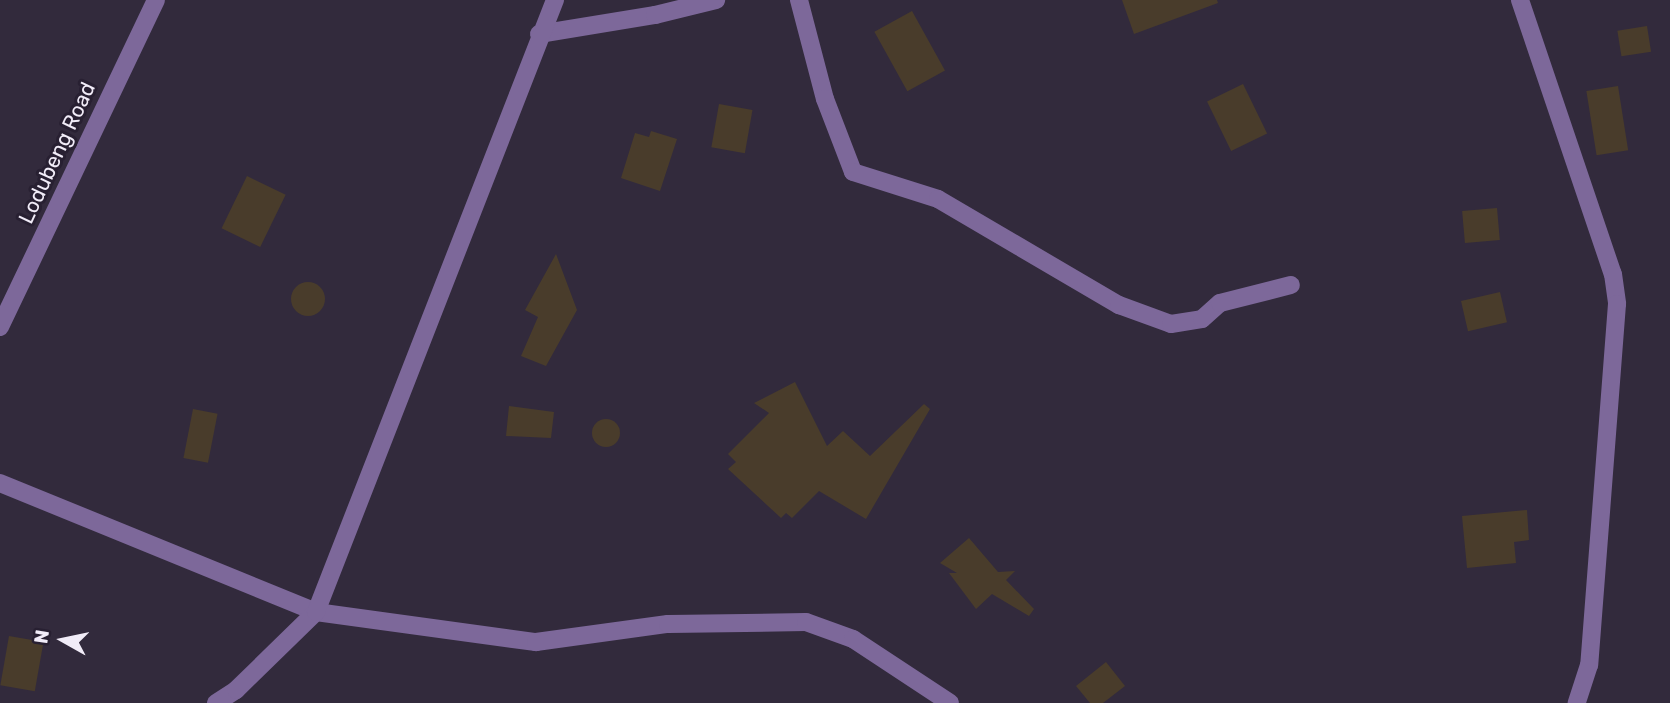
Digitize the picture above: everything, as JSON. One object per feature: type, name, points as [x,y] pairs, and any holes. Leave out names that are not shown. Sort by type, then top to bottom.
[{"type":"street","name":"Lodubeng Road","points":[[0,327],[156,0]]},
{"type":"street","points":[[216,703],[236,690],[316,612],[539,34],[555,0]]},
{"type":"street","points":[[539,34],[655,15],[716,0]]},
{"type":"street","points":[[799,0],[825,99],[853,172],[938,200],[1119,305],[1171,324],[1202,319],[1220,303],[1290,285]]},
{"type":"street","points":[[1520,0],[1613,274],[1617,304],[1588,665],[1577,703]]},
{"type":"street","points":[[0,484],[316,612],[536,642],[668,624],[806,622],[853,639],[950,703]]},
{"type":"building","points":[[1122,0],[1217,0],[1218,3],[1134,34]]},
{"type":"building","points":[[912,11],[945,70],[907,91],[874,32]]},
{"type":"building","points":[[1647,26],[1651,52],[1621,56],[1617,31]]},
{"type":"building","points":[[1243,84],[1267,133],[1231,151],[1207,102]]},
{"type":"building","points":[[1618,86],[1628,150],[1597,155],[1586,91]]},
{"type":"building","points":[[719,104],[752,110],[745,153],[711,147]]},
{"type":"building","points":[[651,131],[677,139],[660,191],[621,178],[635,133],[649,137]]},
{"type":"building","points":[[247,176],[286,195],[260,247],[222,228]]},
{"type":"building","points":[[1497,208],[1500,240],[1465,243],[1462,211]]},
{"type":"building","points":[[556,254],[577,310],[546,366],[521,356],[538,317],[525,310]]},
{"type":"building","points":[[308,282],[320,287],[325,299],[320,311],[308,316],[296,311],[291,299],[296,287]]},
{"type":"building","points":[[1500,292],[1507,322],[1468,331],[1461,301]]},
{"type":"building","points":[[795,382],[827,446],[843,431],[870,456],[924,404],[930,409],[866,519],[819,491],[792,518],[786,513],[781,518],[728,469],[736,462],[728,454],[769,413],[754,403]]},
{"type":"building","points":[[509,406],[554,412],[551,438],[506,436]]},
{"type":"building","points":[[193,409],[218,414],[208,463],[183,458]]},
{"type":"building","points":[[606,419],[616,423],[620,433],[616,443],[606,447],[596,443],[592,433],[596,423]]},
{"type":"building","points":[[1527,510],[1529,540],[1514,542],[1516,563],[1467,568],[1462,516]]},
{"type":"building","points":[[969,538],[998,572],[1015,571],[1006,580],[1034,609],[1029,616],[992,594],[976,609],[949,573],[957,573],[940,563]]},
{"type":"building","points":[[9,636],[43,642],[35,691],[0,685]]},
{"type":"building","points":[[1106,662],[1125,686],[1103,703],[1090,703],[1076,686]]}]
